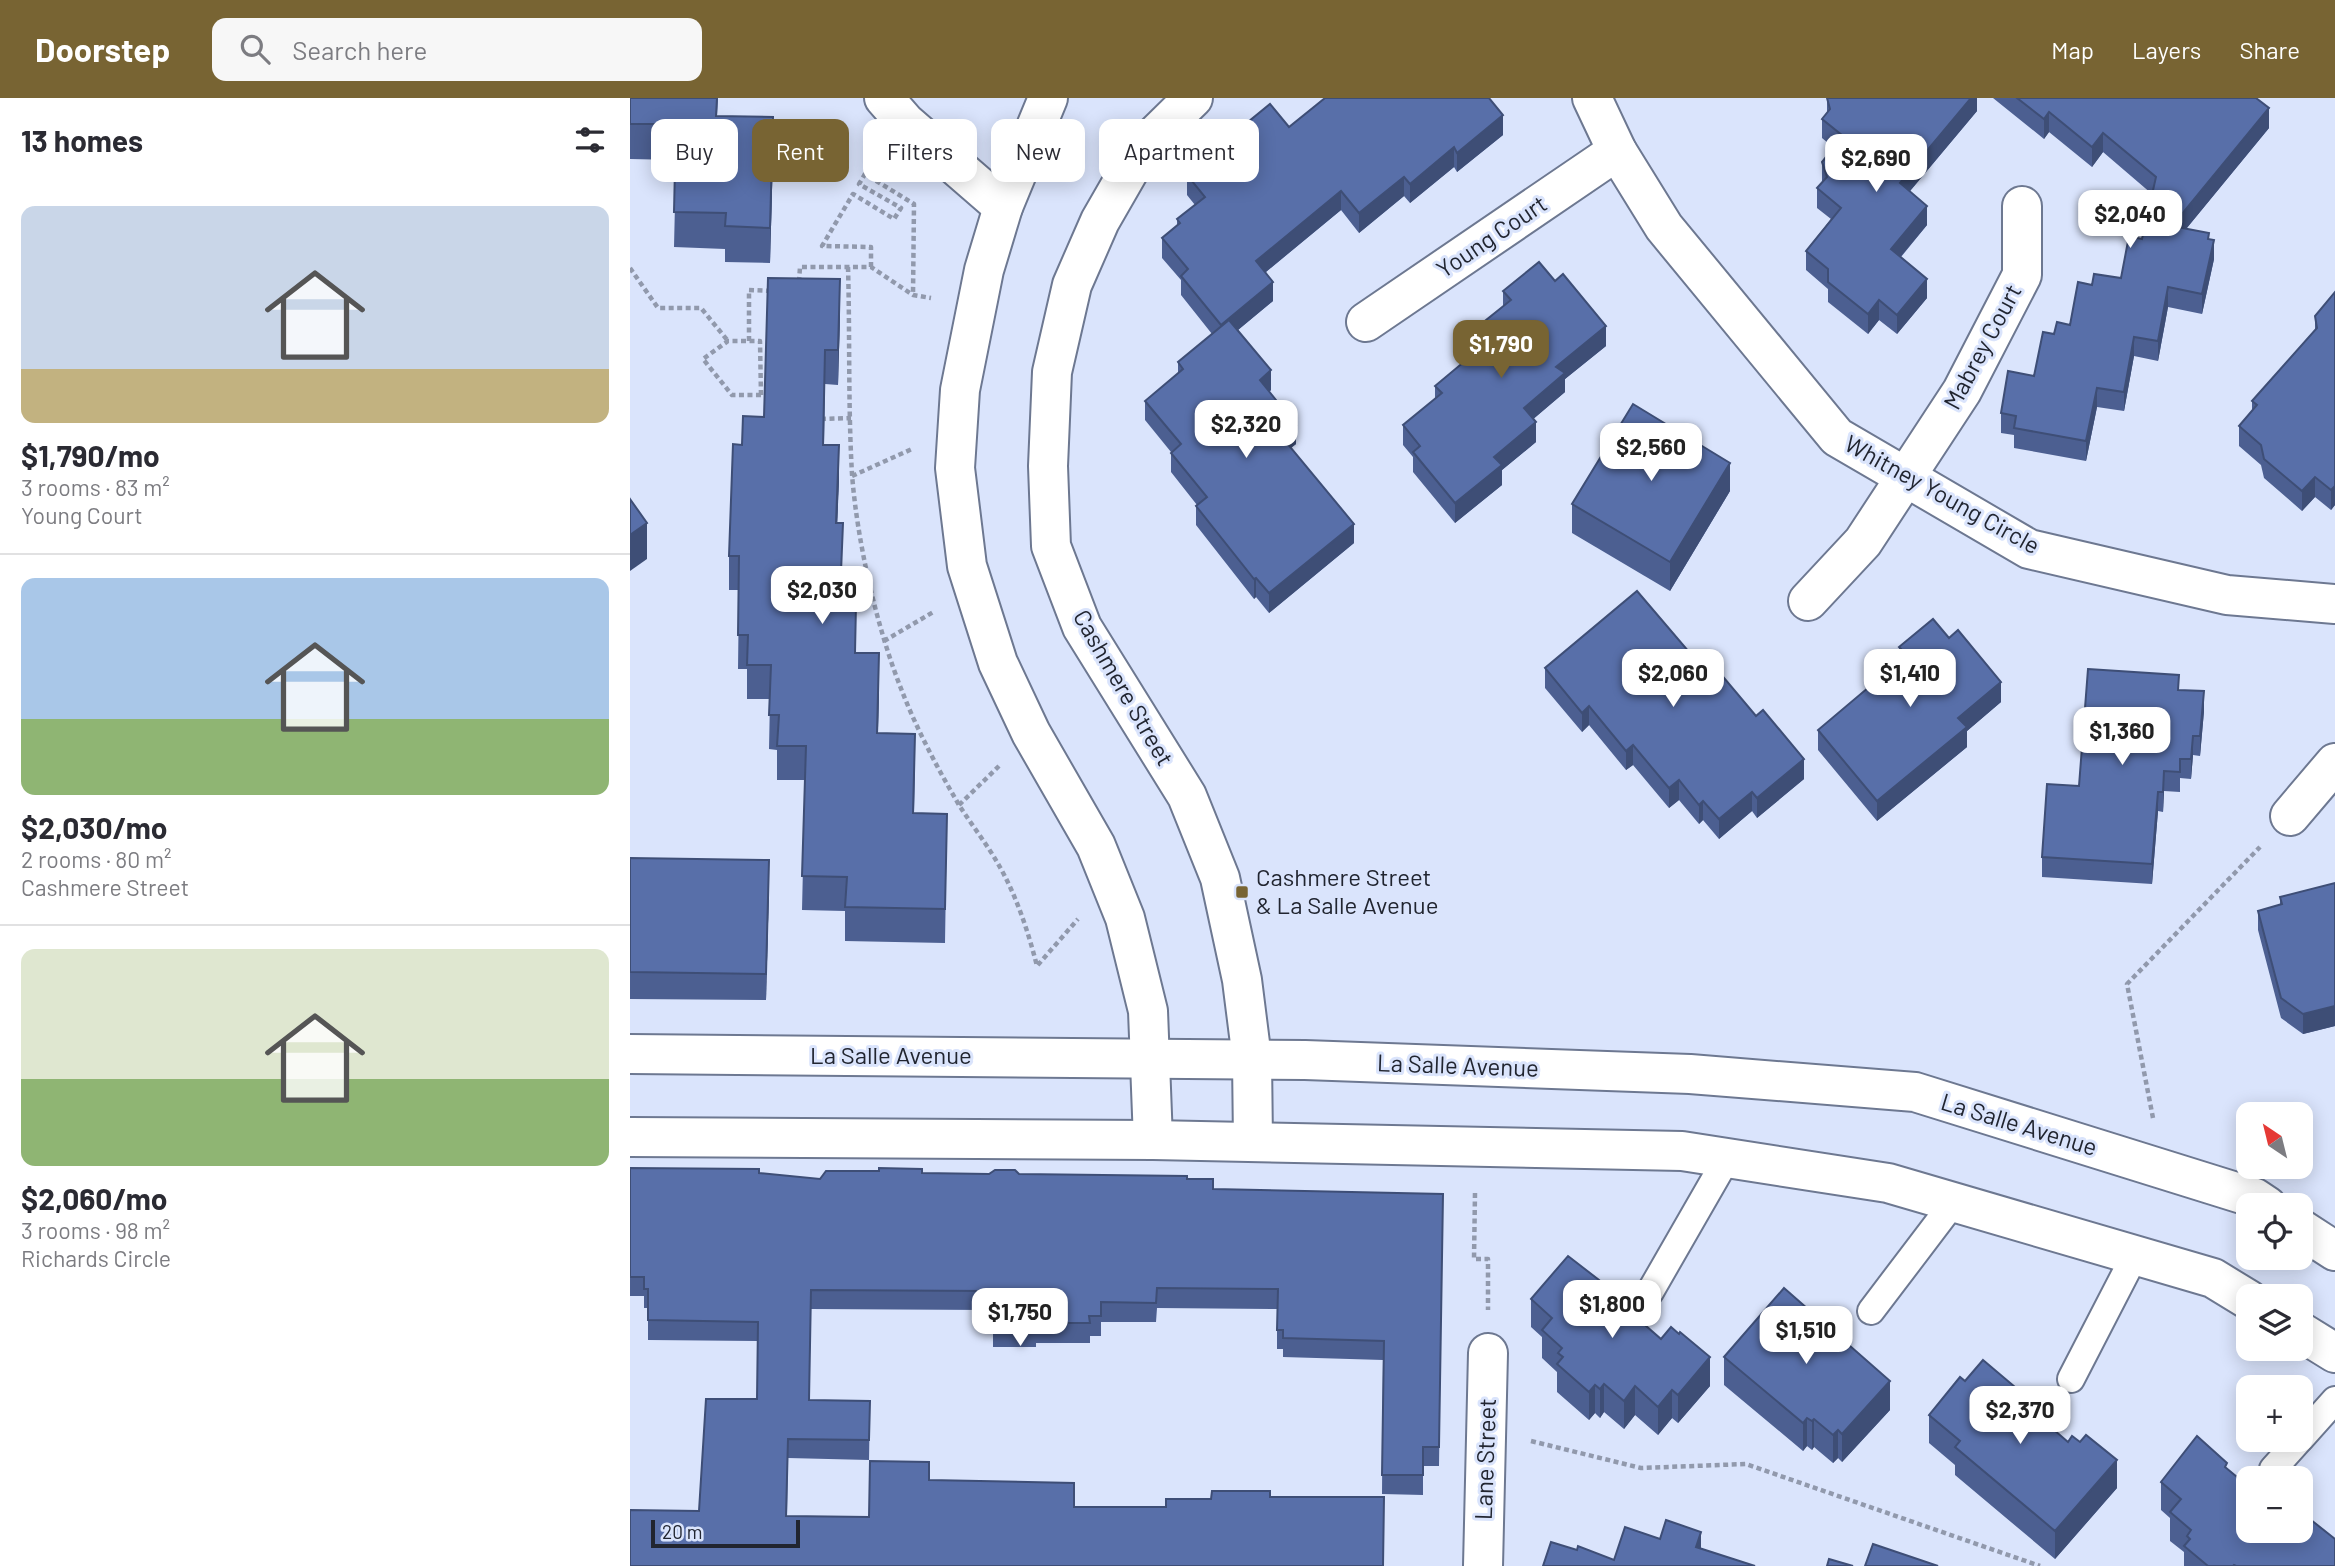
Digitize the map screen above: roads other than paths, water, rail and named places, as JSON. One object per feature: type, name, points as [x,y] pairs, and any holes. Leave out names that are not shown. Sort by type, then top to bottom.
[{"type":"street","points":[[884,98],[905,122],[1003,208]]},
{"type":"street","points":[[1048,98],[1003,208],[984,270],[960,390],[955,468],[967,566],[998,663],[1031,733],[1096,846],[1125,918],[1148,1011],[1152,1059],[1153,1140]]},
{"type":"street","name":"Cashmere Street","points":[[1193,98],[1142,148],[1100,221],[1072,285],[1052,372],[1048,466],[1051,547],[1082,627],[1187,796],[1220,877],[1242,980],[1252,1059],[1253,1142]]},
{"type":"street","name":"Whitney Young Circle","points":[[1592,98],[1617,151],[1664,227],[1837,437],[2029,550],[2227,595],[2335,604]]},
{"type":"street","name":"Young Court","points":[[1366,322],[1617,151]]},
{"type":"street","name":"Mabrey Court","points":[[1808,601],[1863,542],[1962,391],[2022,275],[2022,206]]},
{"type":"street","points":[[2290,816],[2335,762]]},
{"type":"street","name":"La Salle Avenue","points":[[630,1054],[1252,1059],[1690,1074],[1915,1092],[2239,1193]]},
{"type":"street","points":[[630,1137],[1153,1140],[1682,1151],[1888,1183],[2213,1278],[2236,1292]]},
{"type":"street","points":[[2313,1236],[2335,1251]]},
{"type":"street","points":[[2313,1339],[2335,1353]]},
{"type":"street","name":"Lane Street","points":[[1483,1566],[1488,1353]]},
{"type":"lane","points":[[1650,1292],[1727,1158]]},
{"type":"lane","points":[[1871,1311],[1953,1203]]},
{"type":"lane","points":[[2071,1379],[2135,1255]]},
{"type":"lane","points":[[2313,1425],[2335,1400]]},
{"type":"lane","points":[[2276,1466],[2288,1452]]},
{"type":"place","name":"Cashmere Street & La Salle Avenue","points":[[1242,892]]}]
